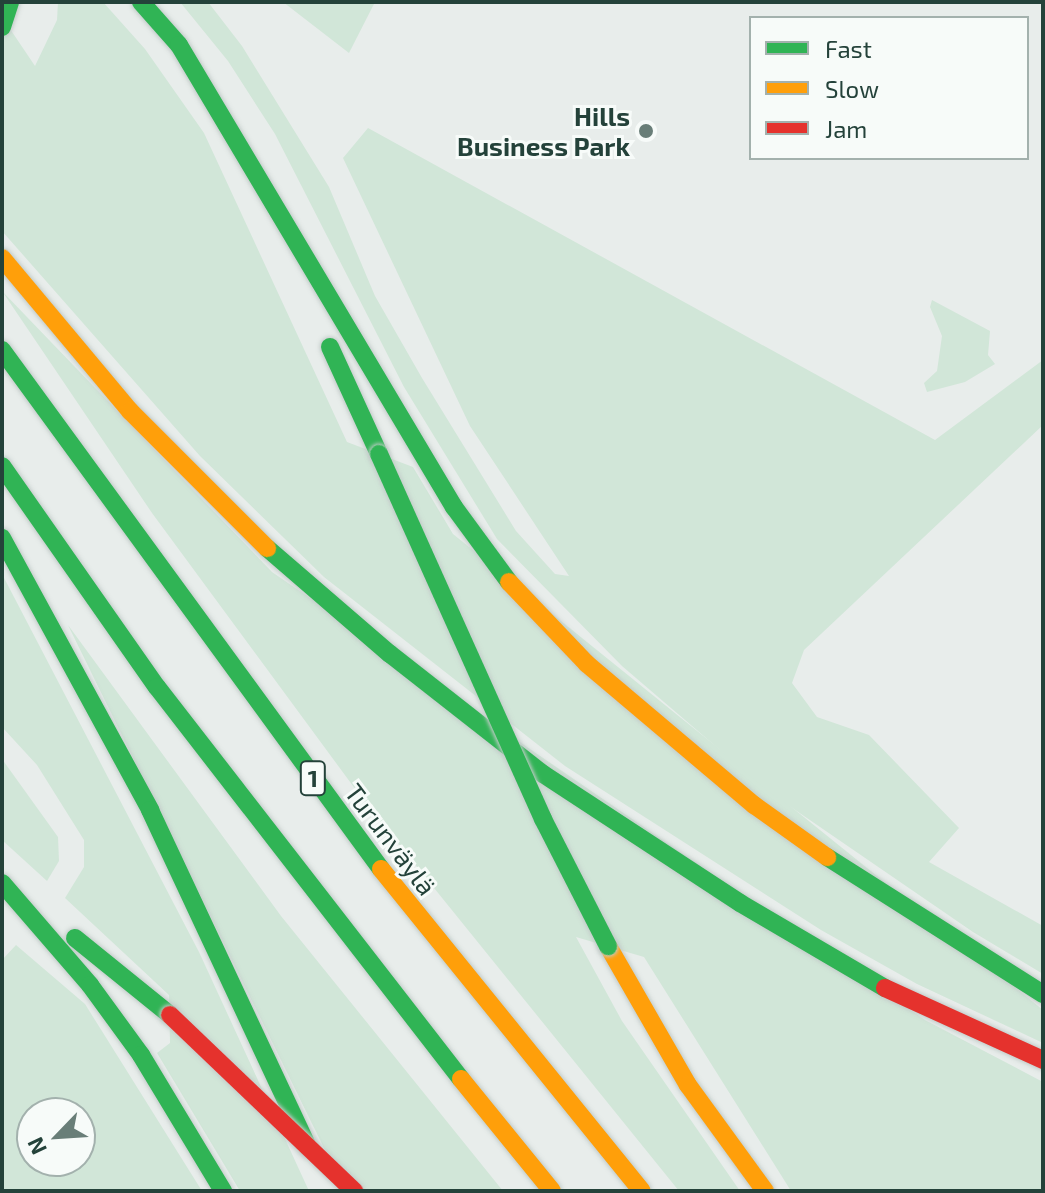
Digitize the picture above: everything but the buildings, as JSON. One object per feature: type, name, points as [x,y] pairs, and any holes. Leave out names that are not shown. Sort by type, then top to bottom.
[{"type":"highway","points":[[141,2],[179,45],[454,507],[510,583],[587,664],[754,805],[858,879],[1043,994]]},
{"type":"highway","points":[[278,212],[323,328],[530,791],[608,946],[688,1085],[765,1191]]},
{"type":"highway","points":[[2,258],[130,411],[248,531],[390,654],[543,774],[740,903],[884,987],[1043,1060]]},
{"type":"highway","name":"Turunväylä","points":[[2,350],[213,645],[438,944],[642,1191]]},
{"type":"highway","points":[[2,466],[157,687],[382,982],[552,1191]]},
{"type":"highway","points":[[2,538],[150,810],[328,1191]]},
{"type":"highway","points":[[7,888],[170,1015],[354,1191]]},
{"type":"highway","points":[[7,888],[141,1055],[223,1191]]},
{"type":"green space","points":[[58,2],[103,2],[145,49],[204,133],[347,442],[413,467],[453,534],[1043,1010],[1043,1043],[917,984],[821,930],[565,766],[324,577],[200,456],[2,231],[2,17],[35,66],[57,20]]},
{"type":"green space","points":[[180,2],[208,2],[242,46],[329,187],[375,296],[422,378],[516,531],[555,574],[569,576],[470,426],[343,158],[368,128],[935,440],[1043,360],[1043,425],[804,650],[792,683],[817,717],[869,735],[959,828],[929,862],[1043,926],[1043,974],[973,932],[769,792],[622,666],[497,539],[404,387],[275,134],[228,61]]},
{"type":"green space","points":[[283,2],[375,2],[349,53]]},
{"type":"green space","points":[[2,291],[272,572],[925,1020],[1043,1082],[1043,1191],[791,1191],[644,957],[576,937],[622,1021],[740,1191],[679,1191],[367,805],[152,513]]},
{"type":"green space","points":[[932,300],[990,331],[988,355],[995,364],[965,382],[927,392],[924,383],[937,371],[942,336],[930,307]]},
{"type":"green space","points":[[2,574],[199,952],[309,1191],[240,1191],[157,1053],[170,1043],[169,995],[65,898],[84,867],[84,840],[37,765],[2,727]]},
{"type":"green space","points":[[68,625],[281,916],[503,1191],[345,1191]]},
{"type":"green space","points":[[2,759],[58,837],[59,861],[47,881],[2,840]]},
{"type":"green space","points":[[16,945],[85,1004],[202,1191],[2,1191],[2,960]]},
{"type":"traffic: fast","points":[[2,27],[10,2]]},
{"type":"traffic: fast","points":[[141,2],[179,45],[454,507],[509,582]]},
{"type":"traffic: fast","points":[[330,347],[379,454]]},
{"type":"traffic: fast","points":[[2,350],[381,869]]},
{"type":"traffic: fast","points":[[379,454],[543,819],[608,946]]},
{"type":"traffic: fast","points":[[2,466],[157,687],[461,1079]]},
{"type":"traffic: fast","points":[[2,538],[150,810],[308,1147]]},
{"type":"traffic: fast","points":[[267,548],[390,654],[543,774],[740,903],[885,988]]},
{"type":"traffic: fast","points":[[827,857],[1043,994]]},
{"type":"traffic: fast","points":[[2,883],[90,985],[141,1055],[223,1191]]},
{"type":"traffic: fast","points":[[75,938],[170,1015]]},
{"type":"traffic: slow","points":[[2,258],[130,411],[267,548]]},
{"type":"traffic: slow","points":[[509,582],[587,664],[754,805],[827,857]]},
{"type":"traffic: slow","points":[[381,869],[642,1191]]},
{"type":"traffic: slow","points":[[608,946],[688,1085],[765,1191]]},
{"type":"traffic: slow","points":[[461,1079],[552,1191]]},
{"type":"traffic: jam","points":[[885,988],[1043,1060]]},
{"type":"traffic: jam","points":[[170,1015],[354,1191]]},
{"type":"place","name":"Hills Business Park","points":[[646,131]]}]
